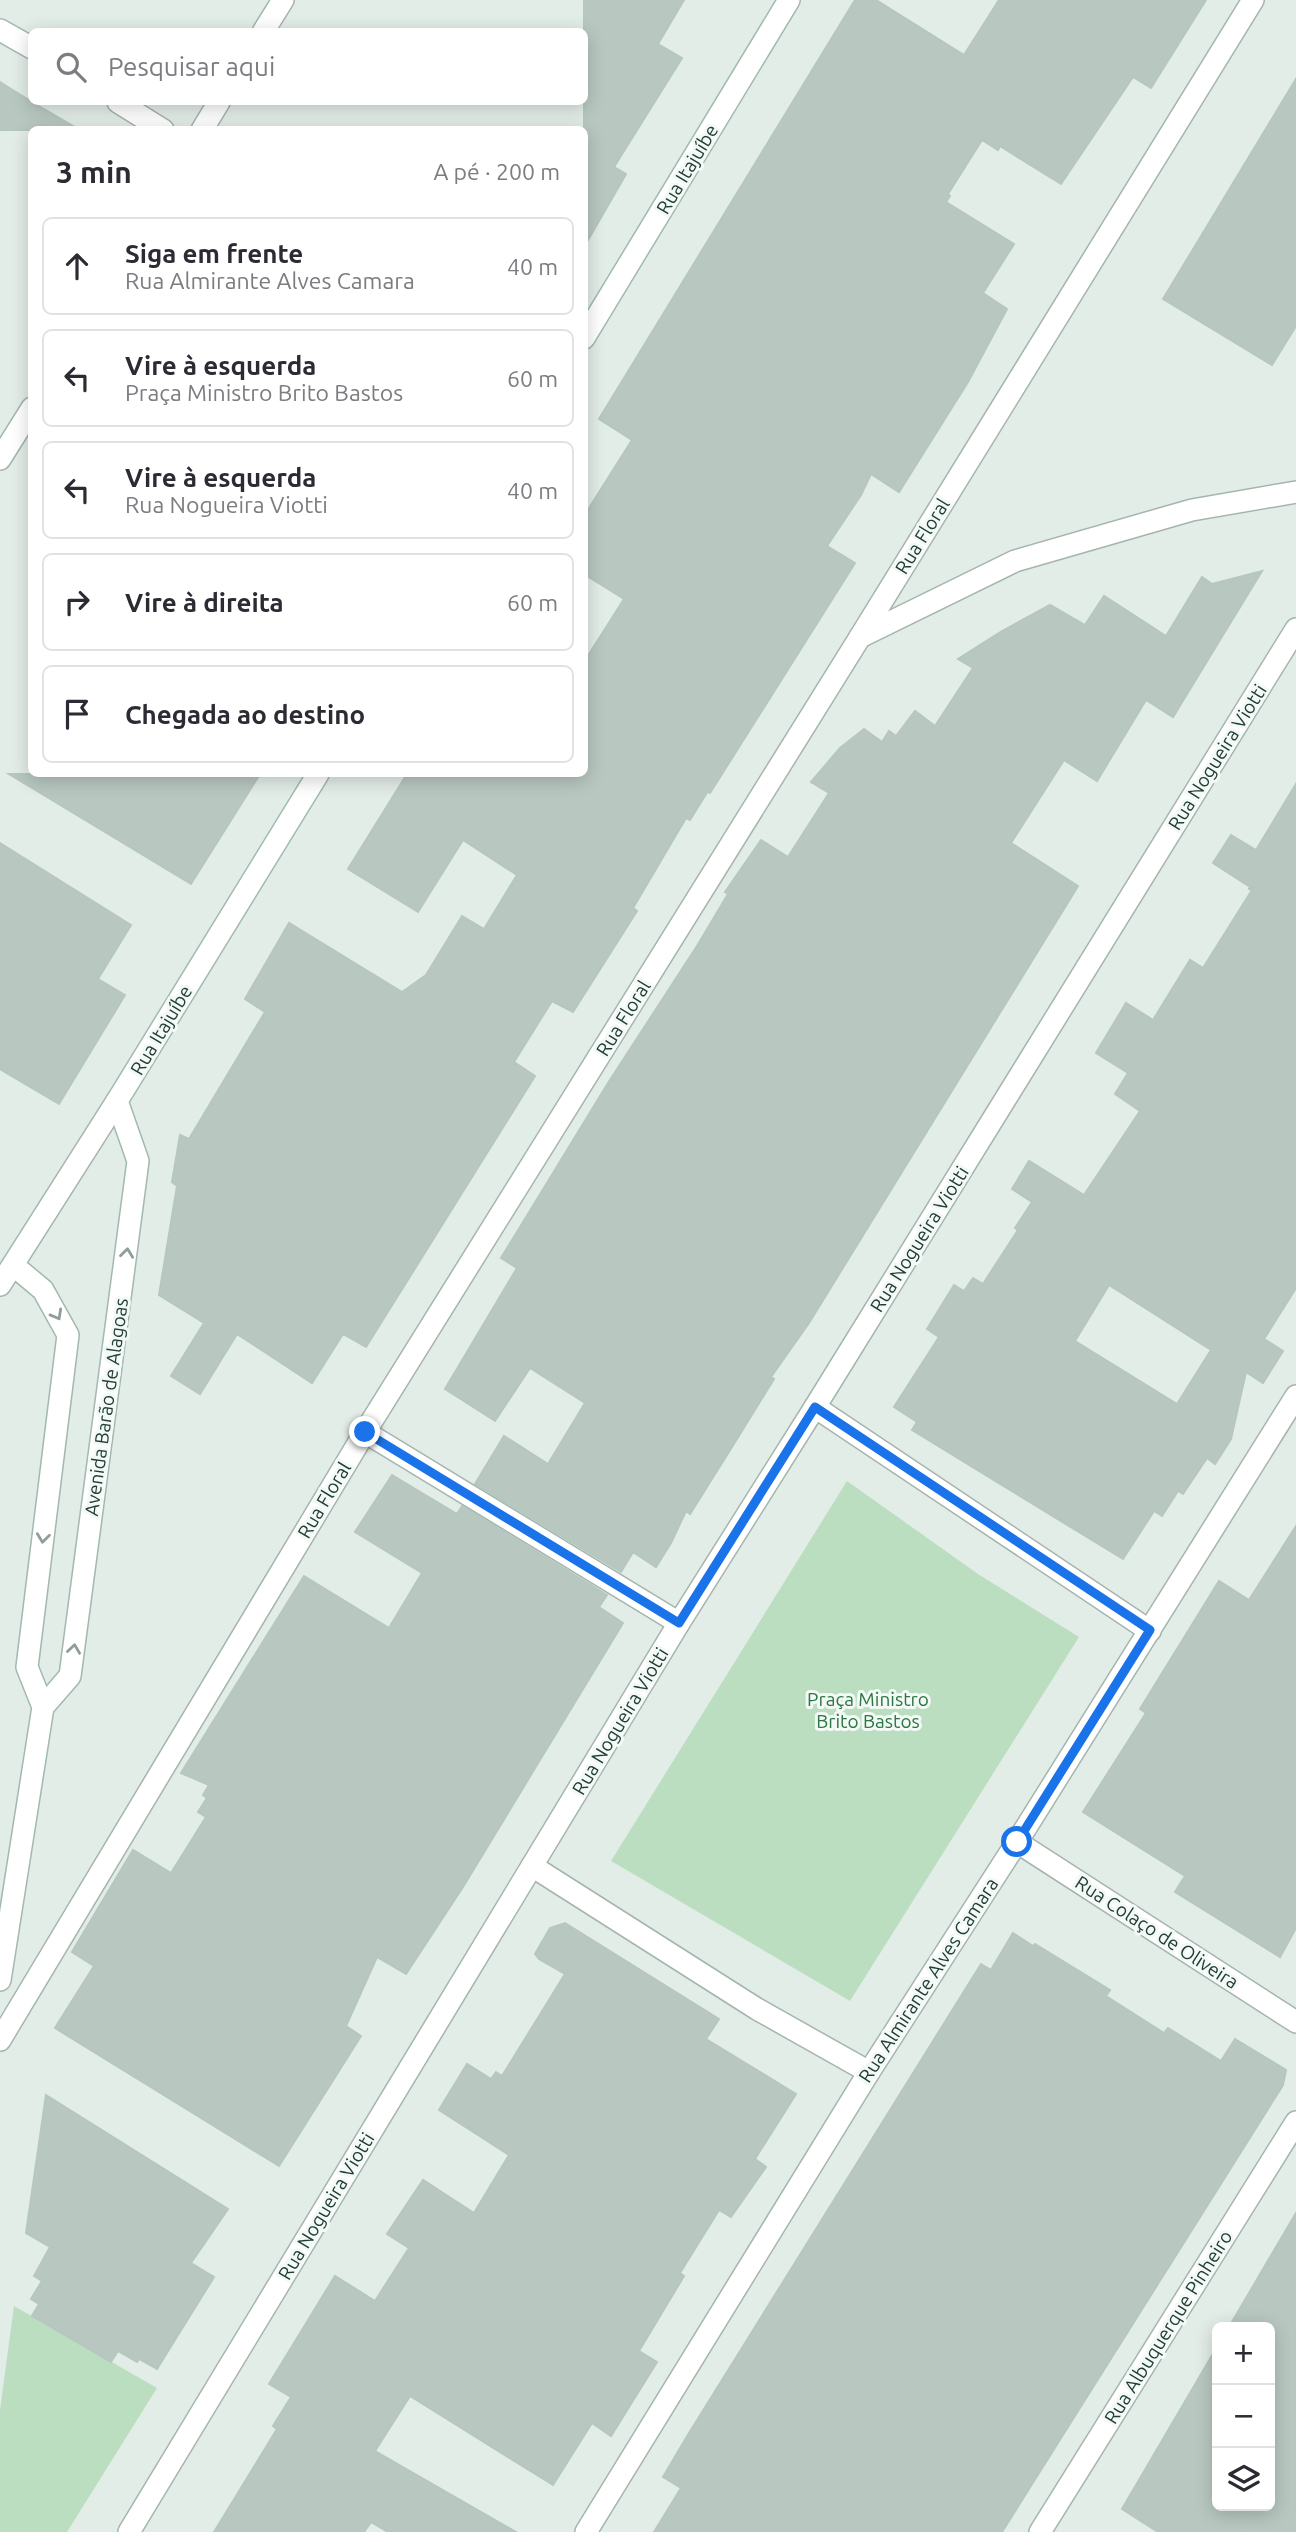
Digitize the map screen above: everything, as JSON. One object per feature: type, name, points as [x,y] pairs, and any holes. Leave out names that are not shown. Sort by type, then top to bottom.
[{"type":"street","points":[[266,28],[283,0]]},
{"type":"street","name":"Rua Itajuíbe","points":[[588,331],[789,0]]},
{"type":"street","name":"Rua Floral","points":[[0,2040],[365,1432],[1253,0]]},
{"type":"street","points":[[0,30],[28,46]]},
{"type":"street","points":[[123,105],[157,126]]},
{"type":"street","points":[[204,126],[217,105]]},
{"type":"street","points":[[0,460],[28,414]]},
{"type":"street","points":[[860,637],[1015,561],[1192,510],[1296,492]]},
{"type":"street","name":"Rua Nogueira Viotti","points":[[129,2532],[679,1623],[1296,629]]},
{"type":"street","name":"Rua Itajuíbe","points":[[0,1285],[117,1101],[316,777]]},
{"type":"street","name":"Avenida Barão de Alagoas","points":[[43,1707],[70,1676],[135,1189],[138,1161],[117,1101]]},
{"type":"street","points":[[0,1980],[43,1707],[27,1667],[68,1335],[43,1290],[13,1265]]},
{"type":"street","name":"Rua Almirante Alves Camara","points":[[586,2532],[869,2071],[1017,1842],[1296,1396]]},
{"type":"street","points":[[815,1407],[1150,1630]]},
{"type":"street","points":[[365,1432],[679,1623]]},
{"type":"street","name":"Rua Colaço de Oliveira","points":[[1017,1842],[1296,2022]]},
{"type":"street","points":[[532,1866],[757,2009],[869,2071]]},
{"type":"street","name":"Rua Albuquerque Pinheiro","points":[[1040,2532],[1296,2122]]},
{"type":"green space","name":"Praça Ministro Brito Bastos","points":[[847,1481],[978,1574],[1079,1637],[850,2001],[611,1861]]},
{"type":"green space","points":[[14,2306],[157,2388],[67,2532],[0,2532],[0,2410]]},
{"type":"building","points":[[584,0],[684,0],[658,44],[682,58],[614,167],[626,174],[588,240],[588,126],[584,126],[584,105],[588,105],[588,28],[584,28]]},
{"type":"building","points":[[855,0],[876,0],[964,55],[999,0],[1206,0],[1151,88],[1133,77],[1061,184],[1000,146],[998,150],[982,140],[948,194],[950,196],[946,202],[1014,244],[983,293],[1007,309],[968,382],[899,492],[871,474],[861,495],[827,546],[855,563],[710,793],[708,791],[690,820],[686,818],[633,908],[637,911],[573,1012],[552,1001],[514,1062],[535,1076],[366,1347],[343,1334],[312,1383],[237,1334],[200,1394],[171,1376],[204,1323],[159,1295],[177,1186],[172,1182],[180,1135],[189,1139],[265,1012],[245,999],[289,923],[402,992],[426,975],[462,916],[484,929],[517,875],[463,840],[418,912],[348,869],[405,777],[588,777],[588,656],[624,599],[588,576],[588,510],[632,440],[599,419]]},
{"type":"building","points":[[1296,79],[1296,326],[1272,365],[1163,299]]},
{"type":"building","points":[[0,82],[28,100],[28,105],[37,105],[73,126],[28,126],[28,130],[0,130]]},
{"type":"building","points":[[1262,571],[1173,717],[1146,700],[1097,781],[1064,760],[1011,843],[1078,886],[809,1323],[771,1377],[774,1379],[690,1514],[686,1511],[656,1567],[633,1552],[621,1572],[475,1484],[504,1436],[548,1464],[585,1403],[530,1368],[495,1421],[445,1389],[517,1268],[501,1258],[608,1083],[697,946],[728,894],[725,892],[761,840],[788,857],[829,793],[811,782],[840,748],[864,729],[882,742],[889,731],[896,736],[915,711],[935,726],[973,668],[958,659],[1050,605],[1085,625],[1104,596],[1166,636],[1202,577],[1212,584]]},
{"type":"building","points":[[9,774],[28,774],[28,777],[258,777],[191,884]]},
{"type":"building","points":[[1296,784],[1296,1288],[1264,1339],[1283,1351],[1263,1383],[1246,1372],[1231,1439],[1215,1464],[1207,1458],[1183,1494],[1178,1491],[1162,1516],[1154,1511],[1123,1559],[912,1430],[917,1422],[894,1407],[939,1337],[927,1329],[954,1285],[964,1291],[973,1278],[983,1284],[1018,1230],[1015,1228],[1032,1202],[1012,1189],[1029,1161],[1084,1195],[1140,1111],[1115,1094],[1128,1073],[1096,1053],[1126,1003],[1153,1020],[1190,960],[1203,968],[1252,890],[1213,863],[1231,835],[1256,850]],"holes":[[[1109,1285],[1211,1350],[1177,1404],[1075,1341]]]},
{"type":"building","points":[[0,843],[131,925],[98,979],[125,995],[59,1104],[0,1069]]},
{"type":"building","points":[[392,1475],[457,1514],[462,1506],[607,1595],[599,1607],[623,1623],[463,1887],[406,1974],[377,1957],[346,2026],[361,2036],[279,2166],[55,2028],[94,1966],[72,1952],[133,1850],[171,1873],[206,1817],[198,1812],[207,1798],[203,1795],[209,1785],[181,1773],[304,1576],[389,1628],[422,1573],[355,1532]]},
{"type":"building","points":[[1296,1526],[1296,1928],[1280,1957],[1175,1892],[1185,1876],[1083,1812],[1146,1713],[1140,1709],[1219,1581],[1249,1600]]},
{"type":"building","points":[[565,1923],[719,2019],[706,2039],[796,2094],[755,2159],[766,2167],[731,2217],[719,2210],[680,2273],[684,2276],[639,2351],[657,2362],[611,2436],[592,2423],[553,2485],[410,2396],[375,2451],[516,2532],[388,2532],[371,2522],[364,2532],[214,2532],[277,2429],[273,2426],[291,2397],[269,2384],[335,2276],[375,2301],[409,2248],[387,2234],[423,2180],[474,2213],[509,2155],[439,2110],[467,2064],[491,2079],[496,2072],[502,2076],[565,1974],[535,1954],[550,1928]]},
{"type":"building","points":[[1013,1933],[1110,1990],[1106,1996],[1164,2033],[1168,2028],[1221,2061],[1235,2039],[1286,2070],[1283,2085],[1002,2532],[654,2532],[681,2488],[663,2477],[689,2433],[981,1964],[991,1970]]},
{"type":"building","points":[[46,2095],[228,2209],[191,2263],[214,2277],[157,2369],[118,2351],[111,2362],[32,2316],[39,2304],[31,2299],[42,2281],[34,2276],[50,2247],[26,2233]]},
{"type":"building","points":[[1296,2213],[1296,2532],[1158,2532],[1122,2509],[1212,2356],[1212,2511],[1275,2511],[1275,2322],[1232,2322]]},
{"type":"route","points":[[365,1432],[679,1623],[815,1407],[1150,1630],[1017,1842]]}]
